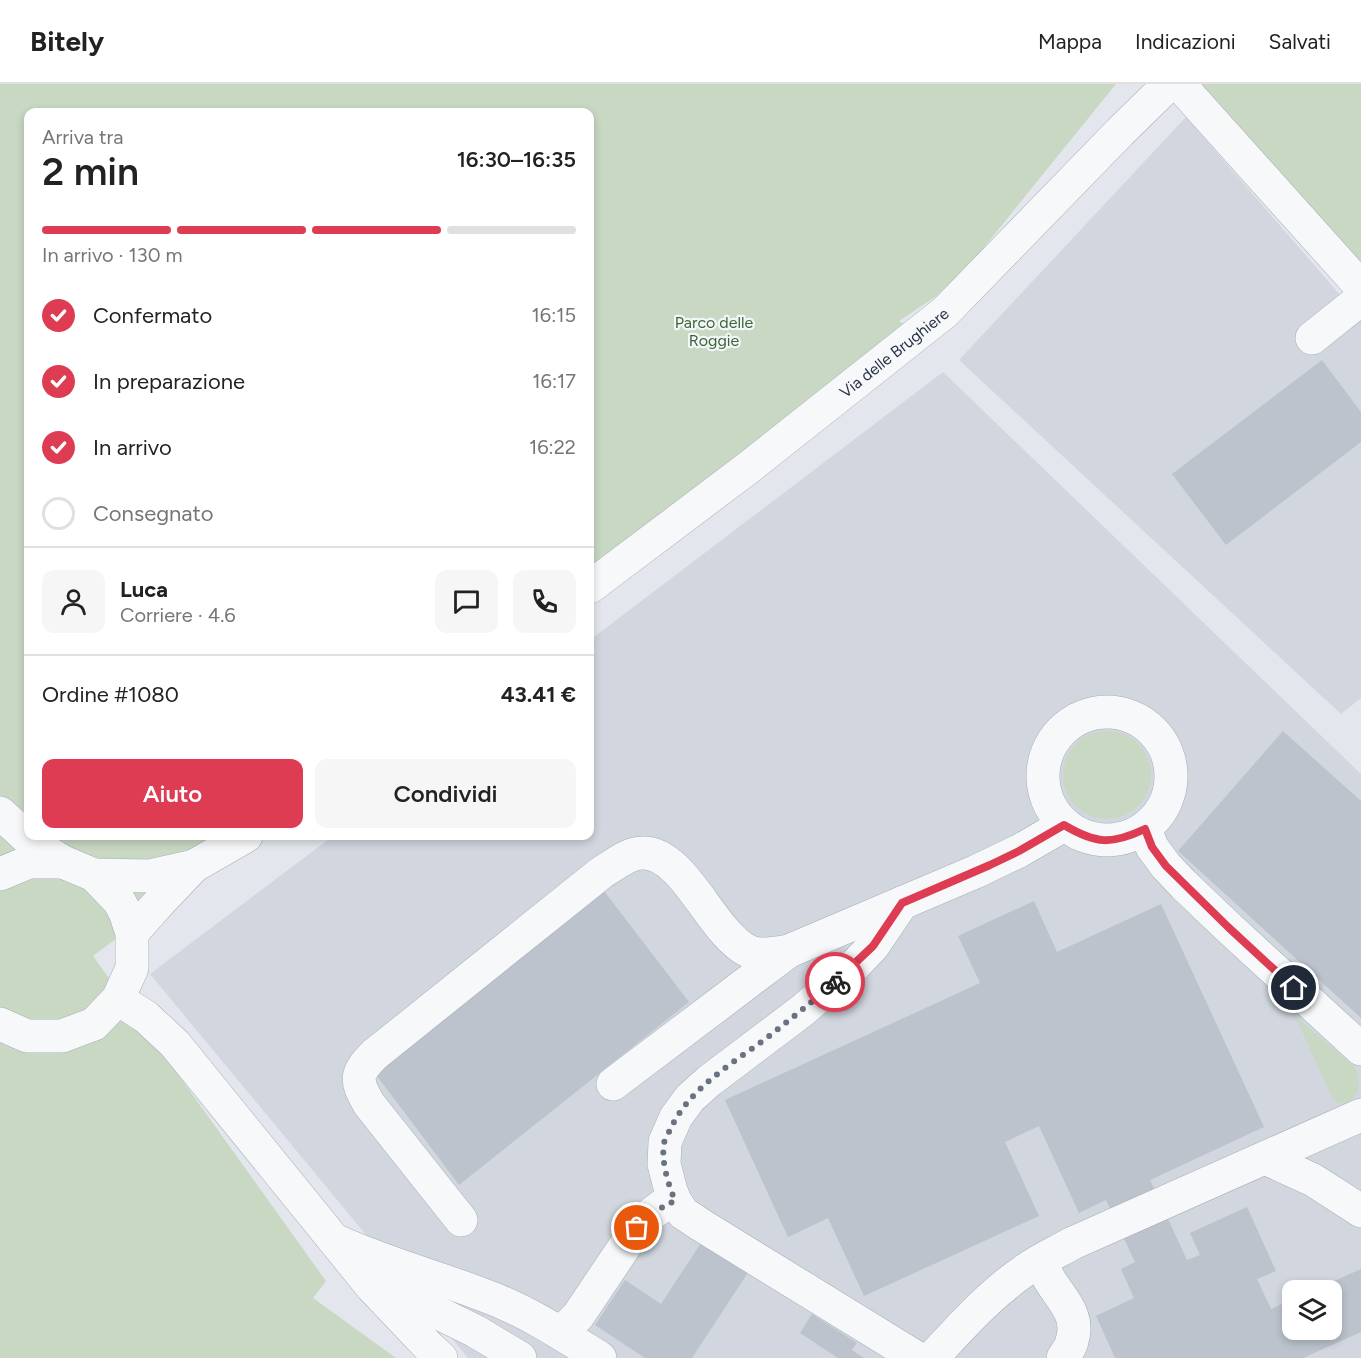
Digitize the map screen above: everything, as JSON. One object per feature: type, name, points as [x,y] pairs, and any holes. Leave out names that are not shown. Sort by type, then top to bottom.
[{"type":"street","name":"Via delle Brughiere","points":[[594,584],[748,468],[945,312],[1168,84]]},
{"type":"street","points":[[1179,84],[1361,287]]},
{"type":"street","points":[[1312,338],[1361,299]]},
{"type":"street","points":[[1099,711],[1121,713],[1140,720],[1156,734],[1167,752],[1172,774],[1169,794],[1160,814],[1145,829],[1125,838],[1104,841],[1083,836],[1064,825],[1051,808],[1043,788],[1043,767],[1049,747],[1062,729],[1079,717],[1099,711]]},
{"type":"street","points":[[0,813],[24,835]]},
{"type":"street","points":[[461,1220],[369,1104],[360,1089],[358,1077],[363,1066],[375,1054],[601,873],[626,858],[641,853],[657,855],[675,868],[733,941],[749,952],[767,955],[789,951],[984,868],[1064,825]]},
{"type":"street","points":[[1145,829],[1152,847],[1184,885],[1361,1049]]},
{"type":"street","points":[[30,840],[63,862],[94,875],[149,876],[194,866]]},
{"type":"street","points":[[132,933],[194,866],[239,840]]},
{"type":"street","points":[[0,874],[29,862],[63,862]]},
{"type":"street","points":[[9,1036],[62,1036],[94,1024],[118,999],[132,968],[132,933],[119,901],[94,875]]},
{"type":"street","points":[[902,903],[873,946],[856,964],[803,1010],[690,1098],[676,1117],[664,1142],[664,1164],[671,1191],[683,1212],[917,1358]]},
{"type":"street","points":[[613,1084],[789,951]]},
{"type":"street","points":[[118,999],[146,1017],[175,1044],[372,1287],[441,1358]]},
{"type":"street","points":[[932,1358],[966,1321],[1025,1270],[1073,1243],[1361,1115]]},
{"type":"street","points":[[1265,1158],[1313,1179],[1361,1211]]},
{"type":"street","points":[[558,1332],[578,1316],[637,1228],[662,1206],[675,1201]]},
{"type":"street","points":[[333,1239],[367,1255],[488,1296],[527,1314],[600,1358]]},
{"type":"street","points":[[1041,1261],[1046,1275],[1064,1299],[1075,1328],[1072,1343],[1063,1358]]},
{"type":"street","points":[[364,1276],[475,1331],[520,1358]]},
{"type":"shaded area","points":[[1186,117],[1361,319],[1361,698],[1341,714],[959,360]]},
{"type":"shaded area","points":[[943,372],[1361,774],[1361,1358],[468,1358],[150,974],[328,840],[594,840],[594,637]]},
{"type":"green space","name":"Parco delle Roggie","points":[[0,84],[1116,84],[972,262],[935,297],[899,321],[920,334],[594,580],[594,108],[24,108],[24,840],[248,840],[93,956],[326,1281],[313,1298],[396,1358],[0,1358]]},
{"type":"green space","points":[[1198,84],[1361,84],[1361,264]]},
{"type":"green space","points":[[1107,731],[1124,734],[1138,744],[1148,758],[1151,775],[1148,792],[1138,806],[1124,816],[1107,819],[1090,816],[1076,806],[1066,792],[1063,775],[1066,758],[1076,744],[1090,734]]},
{"type":"green space","points":[[1295,1016],[1355,1067],[1358,1088],[1355,1096],[1346,1104],[1338,1103],[1332,1097]]},
{"type":"building","points":[[1322,360],[1361,412],[1361,442],[1226,545],[1172,474]]},
{"type":"building","points":[[1283,731],[1361,801],[1361,1018],[1178,851]]},
{"type":"building","points":[[604,891],[689,1002],[459,1185],[374,1072]]},
{"type":"building","points":[[1034,901],[1057,952],[1161,904],[1264,1127],[1150,1180],[1187,1260],[1200,1255],[1190,1233],[1247,1207],[1276,1271],[1257,1279],[1271,1309],[1282,1304],[1282,1340],[1342,1340],[1342,1280],[1336,1280],[1361,1269],[1361,1332],[1303,1358],[1115,1358],[1096,1316],[1134,1298],[1121,1269],[1135,1262],[1106,1200],[1079,1213],[1039,1126],[1005,1142],[1039,1216],[864,1296],[828,1218],[788,1237],[725,1100],[980,983],[958,936]]},
{"type":"building","points":[[703,1240],[749,1271],[692,1358],[645,1358],[595,1325],[625,1280],[661,1304]]},
{"type":"building","points":[[812,1314],[857,1343],[852,1350],[864,1358],[838,1358],[800,1333]]},
{"type":"way so far","points":[[637,1228],[662,1206],[675,1201],[664,1164],[664,1142],[676,1117],[690,1098],[803,1010],[835,982]]},
{"type":"route","points":[[835,982],[873,946],[902,903],[990,865],[1064,825],[1083,836],[1104,841],[1125,838],[1145,829],[1152,847],[1166,866],[1294,988]]}]
